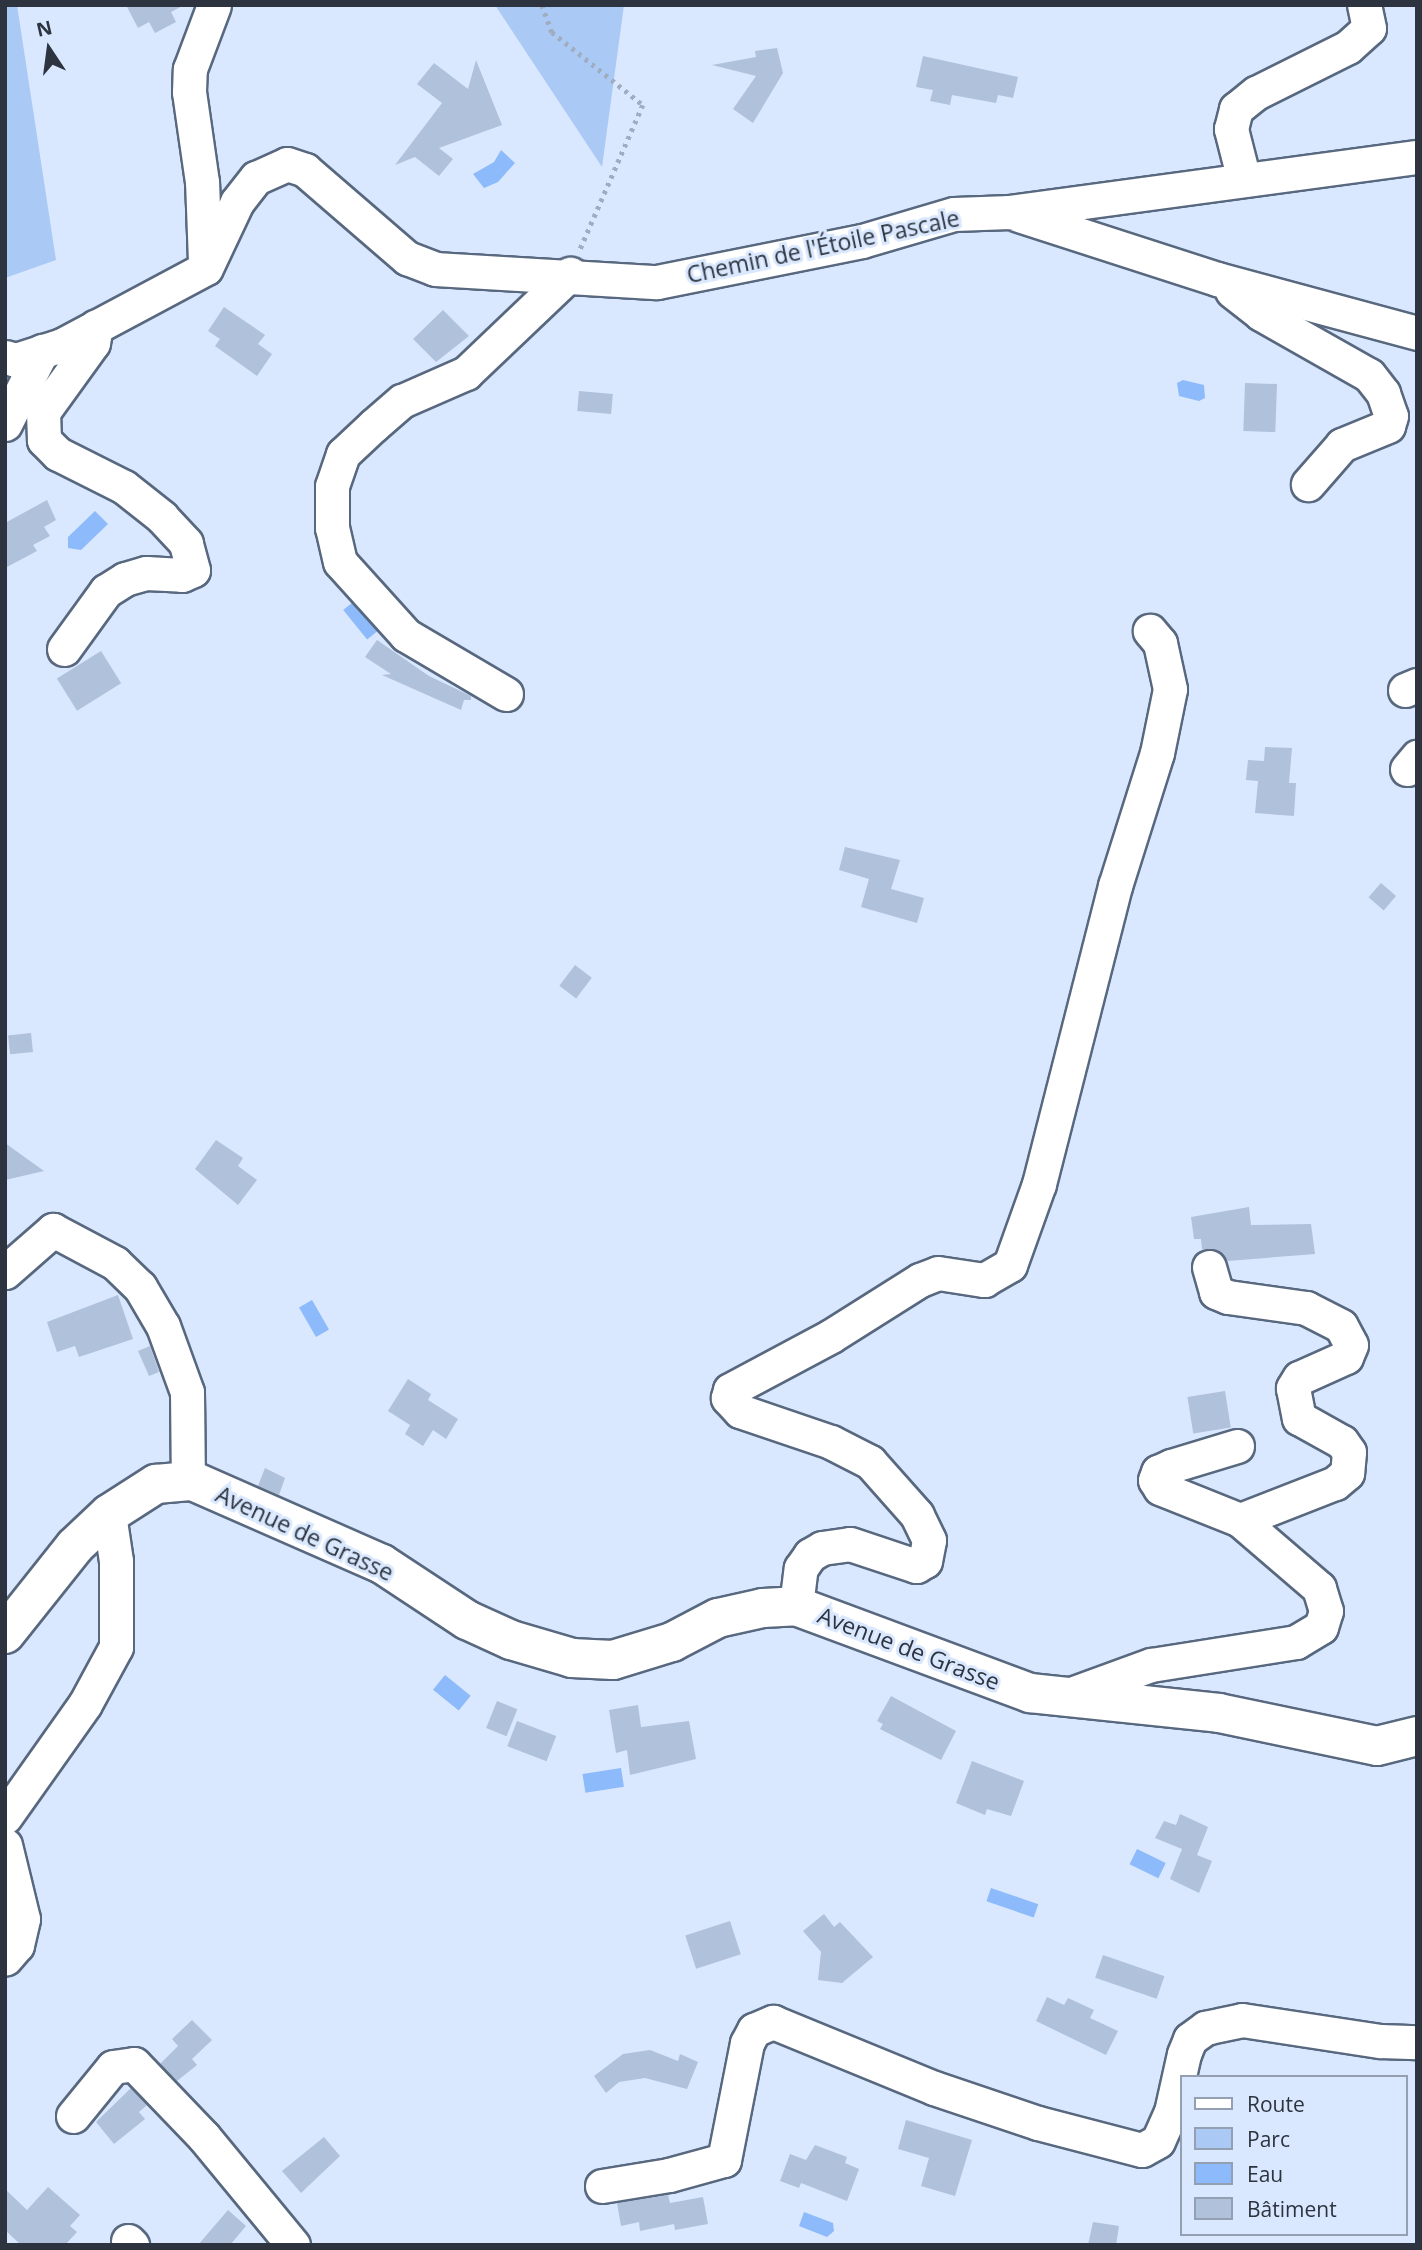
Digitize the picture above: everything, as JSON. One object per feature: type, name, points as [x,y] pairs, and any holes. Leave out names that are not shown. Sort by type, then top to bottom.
[{"type":"main road","name":"Avenue de Grasse","points":[[5,1634],[75,1545],[108,1514],[156,1484],[188,1482],[383,1564],[467,1620],[511,1640],[572,1658],[613,1660],[672,1642],[718,1618],[763,1608],[796,1606],[962,1670],[1030,1693],[1219,1713],[1377,1746],[1417,1736]]},
{"type":"lane","points":[[5,357],[16,360],[42,351],[206,268],[202,182],[189,92],[190,69],[214,5]]},
{"type":"lane","points":[[1244,180],[1230,129],[1236,109],[1256,93],[1348,47],[1369,28],[1364,5]]},
{"type":"lane","name":"Chemin de l'Étoile Pascale","points":[[206,268],[256,178],[287,163],[305,170],[407,258],[435,269],[475,273],[570,274],[657,282],[862,241],[954,214],[1010,212],[1417,157]]},
{"type":"lane","points":[[1010,212],[1217,279],[1417,333]]},
{"type":"lane","points":[[506,694],[406,635],[340,562],[332,528],[332,486],[344,454],[373,425],[402,401],[466,373],[570,274]]},
{"type":"lane","points":[[1217,279],[1261,314],[1370,374],[1383,393],[1391,416],[1388,426],[1342,445],[1308,484]]},
{"type":"lane","points":[[64,649],[85,617],[116,585],[146,573],[182,575],[193,570],[187,543],[162,516],[124,487],[58,454],[44,440],[43,412],[93,343],[96,326]]},
{"type":"lane","points":[[5,424],[42,351]]},
{"type":"lane","points":[[796,1606],[801,1568],[810,1555],[822,1548],[850,1544],[916,1566],[925,1561],[929,1540],[917,1515],[870,1462],[831,1442],[740,1411],[728,1398],[730,1390],[920,1280],[938,1273],[984,1280],[1010,1265],[1039,1184],[1115,886],[1157,753],[1170,689],[1160,643],[1150,632]]},
{"type":"lane","points":[[5,1272],[53,1230],[115,1263],[140,1287],[163,1325],[187,1392],[188,1482]]},
{"type":"lane","points":[[1209,1267],[1216,1292],[1228,1297],[1307,1308],[1341,1326],[1351,1345],[1346,1357],[1299,1378],[1293,1388],[1299,1418],[1342,1443],[1349,1452],[1351,1464],[1347,1473],[1335,1483],[1240,1520]]},
{"type":"lane","points":[[1063,1697],[1151,1665],[1312,1637],[1321,1627],[1326,1611],[1319,1588],[1240,1520],[1160,1488],[1155,1480],[1158,1472],[1171,1466],[1237,1446]]},
{"type":"lane","points":[[5,1817],[85,1703],[116,1647],[116,1561],[108,1514]]},
{"type":"lane","points":[[5,1844],[23,1919],[17,1945],[5,1959]]},
{"type":"lane","points":[[602,2186],[669,2175],[724,2160],[747,2043],[754,2030],[773,2022],[934,2088],[1050,2126],[1142,2150],[1158,2141],[1171,2112],[1184,2053],[1191,2039],[1205,2028],[1242,2020],[1380,2041],[1417,2042]]},
{"type":"lane","points":[[73,2116],[114,2067],[134,2064],[204,2137],[293,2245]]},
{"type":"path","points":[[542,5],[552,32],[643,105],[570,274]]},
{"type":"green space","points":[[5,5],[17,5],[56,260],[5,278]]},
{"type":"green space","points":[[495,5],[624,5],[602,167]]},
{"type":"water","points":[[501,150],[515,163],[498,182],[484,188],[473,174],[494,162]]},
{"type":"water","points":[[1183,380],[1204,385],[1205,398],[1199,401],[1179,396],[1177,383]]},
{"type":"water","points":[[95,511],[108,524],[81,550],[68,548],[68,537]]},
{"type":"water","points":[[358,598],[382,628],[367,639],[343,610]]},
{"type":"water","points":[[312,1300],[329,1329],[316,1337],[299,1308]]},
{"type":"water","points":[[445,1675],[471,1696],[459,1711],[433,1690]]},
{"type":"water","points":[[621,1768],[624,1787],[585,1793],[582,1774]]},
{"type":"water","points":[[1137,1849],[1166,1863],[1158,1878],[1130,1864]]},
{"type":"water","points":[[991,1888],[1038,1904],[1034,1918],[986,1901]]},
{"type":"water","points":[[804,2212],[833,2223],[834,2231],[827,2237],[799,2226]]},
{"type":"building","points":[[126,5],[184,5],[171,12],[176,22],[155,33],[149,22],[138,28]]},
{"type":"building","points":[[777,48],[783,73],[753,123],[733,109],[756,76],[712,65],[756,57],[755,51]]},
{"type":"building","points":[[923,56],[1018,77],[1013,98],[998,95],[996,103],[952,95],[950,105],[930,101],[933,90],[916,87]]},
{"type":"building","points":[[476,60],[502,125],[439,148],[453,159],[439,176],[415,157],[395,165],[442,103],[417,84],[434,63],[468,89]]},
{"type":"building","points":[[224,307],[265,335],[258,344],[272,354],[257,376],[215,346],[220,339],[208,331]]},
{"type":"building","points":[[443,310],[469,336],[436,362],[413,339]]},
{"type":"building","points":[[1245,383],[1277,384],[1275,432],[1243,431]]},
{"type":"building","points":[[579,391],[613,394],[611,414],[577,411]]},
{"type":"building","points":[[47,500],[56,520],[44,527],[50,536],[33,545],[37,551],[5,568],[5,523]]},
{"type":"building","points":[[377,640],[429,676],[471,696],[471,700],[464,700],[461,710],[382,675],[391,674],[365,657]]},
{"type":"building","points":[[101,651],[121,683],[77,711],[57,679]]},
{"type":"building","points":[[1265,747],[1292,748],[1289,783],[1296,783],[1294,816],[1255,813],[1258,781],[1246,780],[1248,760],[1264,761]]},
{"type":"building","points":[[845,847],[900,860],[891,889],[924,898],[917,923],[861,907],[869,879],[839,870]]},
{"type":"building","points":[[1381,883],[1396,896],[1384,910],[1369,897]]},
{"type":"building","points":[[575,965],[592,978],[576,998],[559,986]]},
{"type":"building","points":[[31,1033],[33,1052],[10,1054],[8,1035]]},
{"type":"building","points":[[216,1140],[243,1158],[238,1166],[257,1180],[238,1205],[195,1169]]},
{"type":"building","points":[[5,1143],[44,1171],[5,1180]]},
{"type":"building","points":[[1249,1207],[1251,1225],[1311,1224],[1315,1254],[1228,1261],[1214,1249],[1202,1249],[1201,1239],[1194,1239],[1191,1217]]},
{"type":"building","points":[[118,1295],[133,1339],[79,1357],[75,1346],[57,1352],[47,1322]]},
{"type":"building","points":[[150,1346],[159,1372],[149,1376],[138,1351]]},
{"type":"building","points":[[408,1379],[431,1394],[428,1400],[458,1419],[446,1439],[433,1430],[423,1446],[405,1434],[410,1425],[388,1411]]},
{"type":"building","points":[[1225,1391],[1231,1428],[1193,1433],[1187,1397]]},
{"type":"building","points":[[265,1468],[285,1478],[279,1495],[258,1486]]},
{"type":"building","points":[[891,1696],[956,1731],[941,1760],[880,1729],[883,1724],[877,1721]]},
{"type":"building","points":[[497,1701],[517,1709],[507,1736],[486,1728]]},
{"type":"building","points":[[638,1705],[641,1727],[689,1721],[696,1759],[630,1775],[627,1750],[616,1753],[609,1710]]},
{"type":"building","points":[[517,1721],[556,1736],[547,1761],[507,1746]]},
{"type":"building","points":[[972,1761],[1024,1781],[1011,1816],[987,1809],[985,1815],[956,1803]]},
{"type":"building","points":[[1180,1814],[1208,1827],[1197,1855],[1212,1861],[1199,1893],[1170,1879],[1182,1849],[1155,1838],[1164,1821],[1176,1825]]},
{"type":"building","points":[[824,1914],[834,1927],[840,1922],[873,1957],[842,1983],[818,1980],[821,1952],[803,1931]]},
{"type":"building","points":[[730,1921],[741,1954],[696,1969],[685,1936]]},
{"type":"building","points":[[1103,1955],[1164,1976],[1157,1999],[1095,1978]]},
{"type":"building","points":[[1047,1997],[1064,2005],[1068,1998],[1094,2010],[1090,2018],[1118,2031],[1106,2055],[1036,2021]]},
{"type":"building","points":[[192,2020],[212,2040],[192,2059],[197,2065],[177,2081],[160,2064],[178,2046],[172,2039]]},
{"type":"building","points":[[650,2050],[678,2061],[680,2054],[698,2062],[687,2089],[645,2078],[619,2082],[606,2093],[594,2076],[623,2054]]},
{"type":"building","points":[[131,2088],[147,2105],[139,2112],[145,2119],[114,2144],[96,2122]]},
{"type":"building","points":[[906,2120],[972,2140],[955,2196],[921,2186],[929,2158],[898,2149]]},
{"type":"building","points":[[324,2137],[340,2156],[301,2193],[282,2171]]},
{"type":"building","points":[[815,2145],[847,2157],[845,2163],[859,2169],[847,2201],[801,2183],[799,2188],[780,2181],[790,2154],[806,2160]]},
{"type":"building","points":[[48,2187],[80,2215],[70,2226],[77,2232],[65,2245],[21,2245],[5,2230],[5,2189],[27,2210]]},
{"type":"building","points":[[668,2195],[670,2203],[703,2197],[708,2224],[675,2230],[674,2224],[640,2231],[639,2222],[621,2226],[617,2203]]},
{"type":"building","points":[[228,2210],[246,2226],[230,2245],[198,2245]]},
{"type":"building","points":[[1093,2222],[1119,2226],[1116,2245],[1088,2245]]}]
